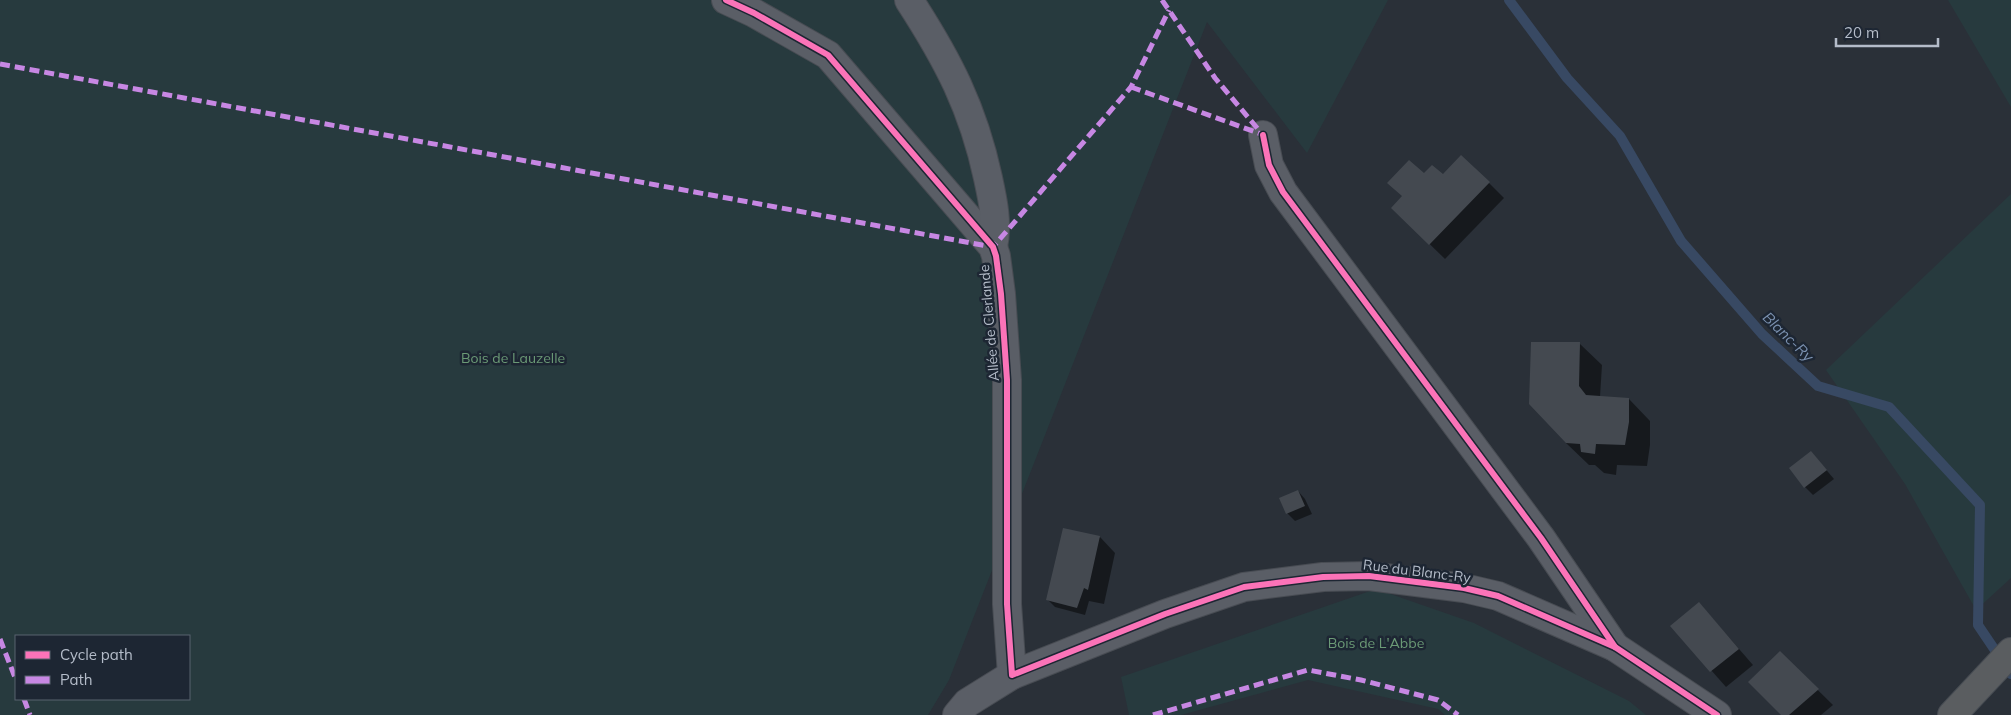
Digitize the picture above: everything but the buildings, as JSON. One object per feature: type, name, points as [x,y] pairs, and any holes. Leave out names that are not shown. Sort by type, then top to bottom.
[{"type":"highway","points":[[1952,715],[2011,652]]},
{"type":"street","name":"Allée de Clerlande","points":[[726,0],[754,13],[828,55],[993,247],[1001,294],[1007,380],[1007,604],[1012,675]]},
{"type":"street","name":"Allée de Clerlande","points":[[909,0],[949,66],[964,95],[976,129],[993,205],[995,235],[993,247]]},
{"type":"street","name":"Rue du Blanc-Ry","points":[[1263,135],[1269,165],[1283,192],[1540,538],[1615,647]]},
{"type":"street","name":"Rue du Blanc-Ry","points":[[957,715],[967,703],[1012,675],[1165,614],[1244,587],[1323,577],[1369,576],[1416,581],[1498,596],[1615,647],[1717,715]]},
{"type":"green space","name":"Bois de Lauzelle","points":[[0,0],[1388,0],[1307,153],[1207,22],[949,680],[928,715],[0,715]]},
{"type":"green space","points":[[1948,0],[2011,0],[2011,107]]},
{"type":"green space","points":[[2011,194],[2011,578],[1976,610],[1905,484],[1826,370]]},
{"type":"green space","name":"Bois de L'Abbe","points":[[1376,589],[1474,623],[1629,701],[1646,715],[1445,715],[1438,709],[1308,680],[1181,715],[1129,715],[1121,677]]},
{"type":"waterway","name":"Blanc-Ry","points":[[1509,0],[1567,78],[1620,136],[1681,241],[1762,334],[1818,386],[1889,407],[1980,505],[1978,625],[2011,674]]},
{"type":"marked path","points":[[1162,0],[1215,78],[1263,135]]},
{"type":"marked path","points":[[0,64],[993,247],[1131,87],[1169,10]]},
{"type":"marked path","points":[[1131,87],[1261,134]]},
{"type":"marked path","points":[[0,639],[15,677]]},
{"type":"marked path","points":[[1153,715],[1308,670],[1361,680],[1438,700],[1458,715]]},
{"type":"marked path","points":[[24,700],[30,715]]},
{"type":"cycle path","points":[[726,0],[754,13],[828,55],[993,247],[1001,294],[1007,380],[1007,604],[1012,675],[1165,614],[1244,587],[1323,577],[1369,576],[1464,588],[1498,596],[1615,647],[1717,715]]},
{"type":"cycle path","points":[[1263,135],[1269,165],[1283,192],[1541,538],[1615,647]]}]
